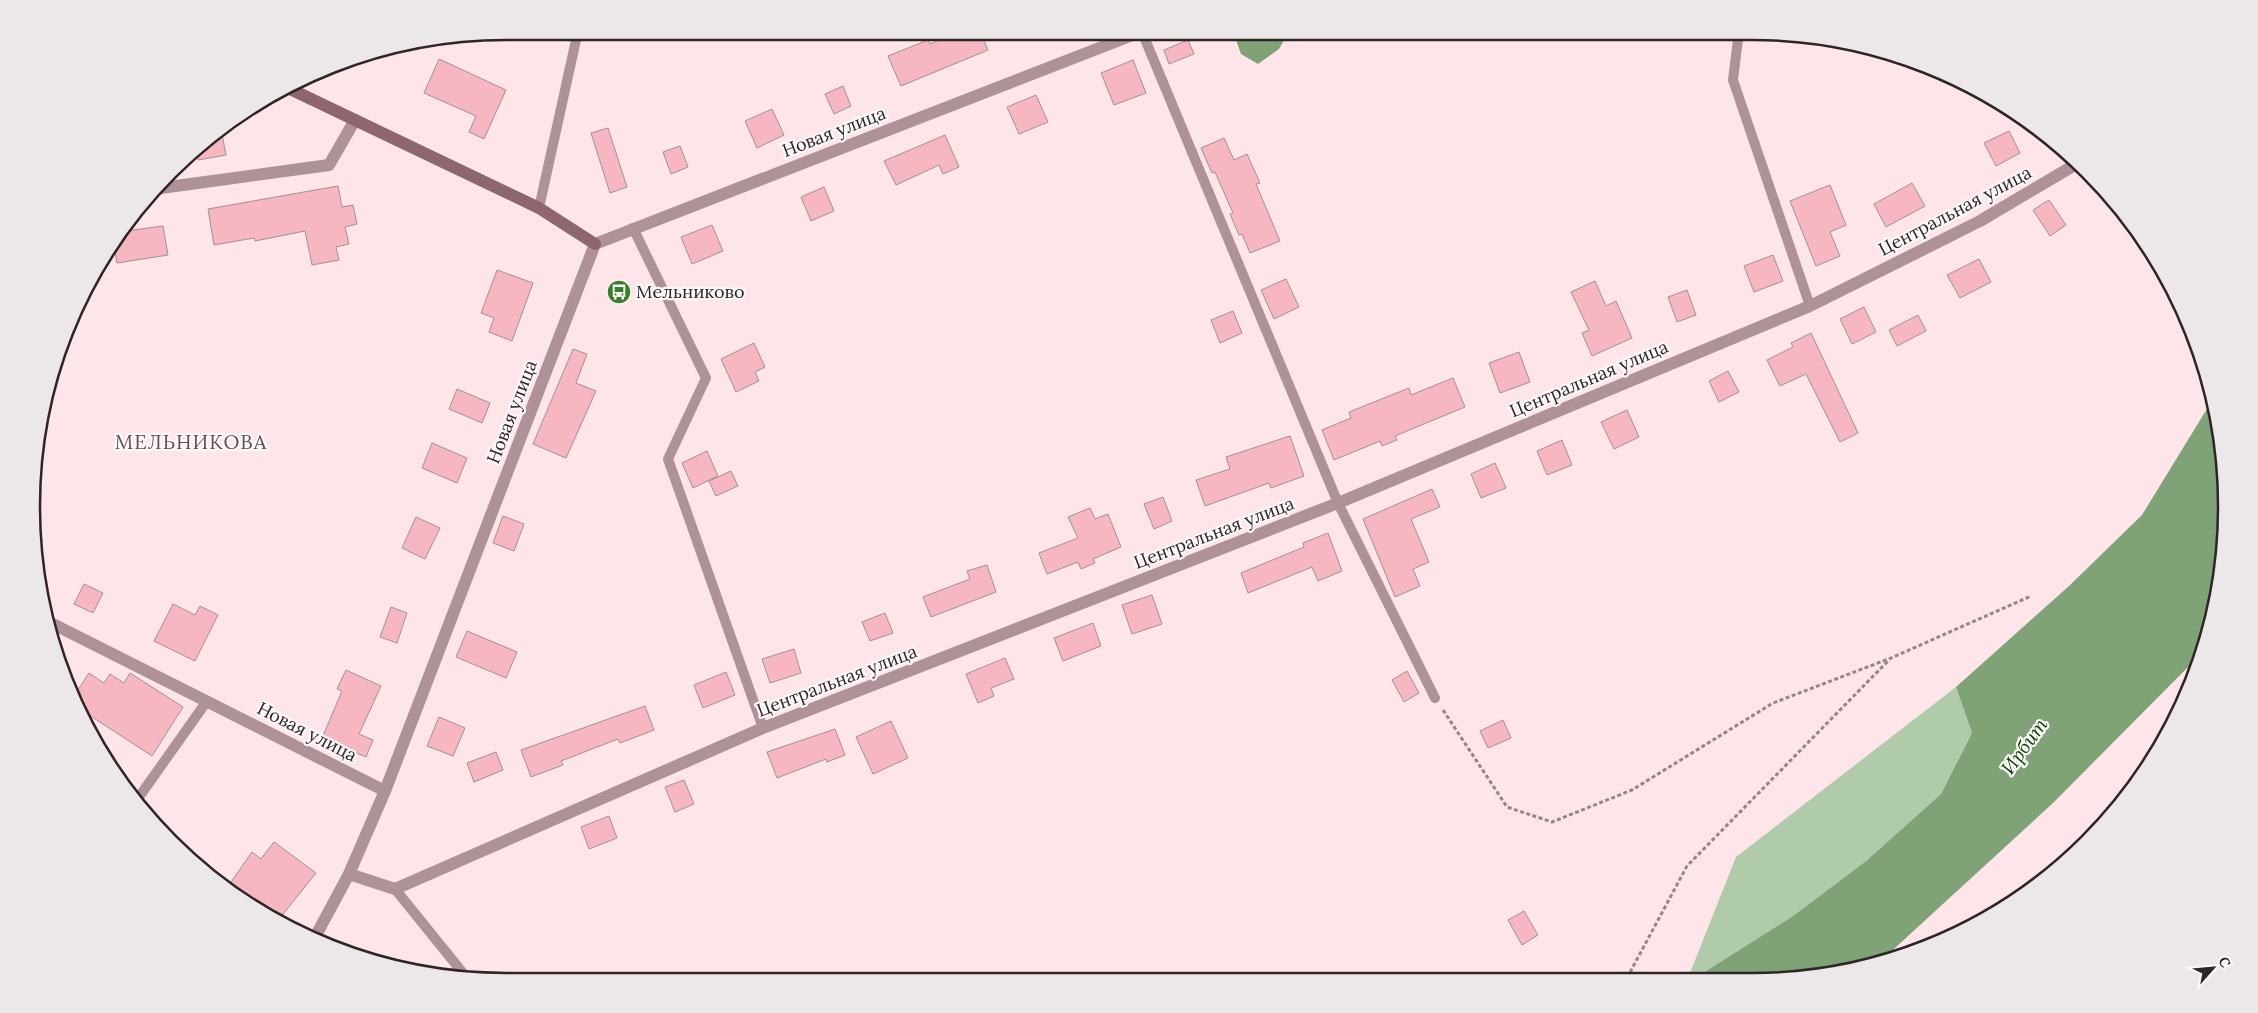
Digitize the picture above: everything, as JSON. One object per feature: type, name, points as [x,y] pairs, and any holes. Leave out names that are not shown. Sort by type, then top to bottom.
[{"type":"street","name":"Новая улица","points":[[56,625],[385,791],[595,244],[1119,40]]},
{"type":"street","points":[[294,91],[539,208],[595,244]]},
{"type":"street","points":[[167,187],[328,164],[355,120]]},
{"type":"street","name":"Центральная улица","points":[[395,889],[763,728],[1338,503],[1810,306],[1980,221],[2070,167]]},
{"type":"street","points":[[318,932],[349,874],[385,791]]},
{"type":"street","points":[[349,874],[395,889]]},
{"type":"lane","points":[[539,208],[576,40]]},
{"type":"lane","points":[[1146,40],[1338,503],[1435,698]]},
{"type":"lane","points":[[1738,40],[1733,80],[1810,306]]},
{"type":"lane","points":[[633,228],[706,378],[668,459],[763,728]]},
{"type":"lane","points":[[140,795],[207,701]]},
{"type":"lane","points":[[395,889],[461,970]]},
{"type":"path","points":[[1435,698],[1507,806],[1552,822],[1632,790],[1774,703],[1891,658],[2031,596]]},
{"type":"path","points":[[1630,973],[1688,866],[1891,658]]},
{"type":"shaded area","points":[[1956,687],[1972,733],[1941,794],[1866,861],[1793,916],[1703,973],[1690,973],[1736,857]]},
{"type":"water","points":[[1236,40],[1284,40],[1279,49],[1258,64],[1241,54]]},
{"type":"water","name":"Ирбит","points":[[2207,408],[2217,476],[2217,537],[2209,598],[2189,666],[2053,803],[1892,951],[1843,964],[1812,969],[1782,972],[1703,973],[1793,916],[1866,861],[1941,794],[1972,733],[1956,687],[2069,586],[2142,515]]},
{"type":"building","points":[[928,40],[930,44],[939,40],[984,40],[988,50],[901,86],[888,56]]},
{"type":"building","points":[[1188,40],[1194,54],[1169,64],[1164,50]]},
{"type":"building","points":[[439,59],[506,90],[484,139],[469,132],[476,116],[424,93]]},
{"type":"building","points":[[1133,60],[1146,93],[1114,105],[1101,73]]},
{"type":"building","points":[[843,86],[851,106],[834,114],[825,94]]},
{"type":"building","points":[[1036,95],[1048,122],[1019,134],[1007,107]]},
{"type":"building","points":[[772,109],[784,135],[757,148],[745,121]]},
{"type":"building","points":[[608,128],[627,187],[610,193],[591,133]]},
{"type":"building","points":[[2009,131],[2020,153],[1996,166],[1984,143]]},
{"type":"building","points":[[945,135],[959,167],[943,174],[939,165],[896,185],[884,161]]},
{"type":"building","points":[[222,136],[226,155],[198,160],[198,157]]},
{"type":"building","points":[[1224,138],[1234,160],[1247,154],[1260,183],[1256,184],[1280,241],[1250,253],[1242,234],[1239,235],[1230,214],[1233,213],[1215,172],[1212,173],[1201,148]]},
{"type":"building","points":[[680,146],[688,167],[671,174],[663,152]]},
{"type":"building","points":[[1912,183],[1925,206],[1886,227],[1874,204]]},
{"type":"building","points":[[1830,185],[1846,225],[1830,232],[1840,256],[1816,266],[1790,201]]},
{"type":"building","points":[[338,186],[342,207],[353,205],[357,224],[345,227],[349,244],[336,247],[339,260],[312,265],[305,231],[255,241],[254,238],[214,245],[208,209]]},
{"type":"building","points":[[824,187],[834,211],[811,221],[801,197]]},
{"type":"building","points":[[2049,200],[2066,225],[2050,236],[2033,210]]},
{"type":"building","points":[[712,225],[723,251],[692,264],[681,237]]},
{"type":"building","points":[[163,226],[168,255],[117,263],[115,253],[131,230]]},
{"type":"building","points":[[1773,255],[1783,281],[1754,292],[1744,266]]},
{"type":"building","points":[[1979,259],[1991,282],[1960,298],[1947,275]]},
{"type":"building","points":[[497,270],[533,283],[512,341],[489,332],[494,318],[481,313]]},
{"type":"building","points":[[1286,279],[1299,307],[1274,319],[1261,290]]},
{"type":"building","points":[[1595,281],[1606,306],[1616,301],[1632,338],[1592,356],[1582,333],[1589,330],[1571,292]]},
{"type":"building","points":[[1687,290],[1696,315],[1677,322],[1668,297]]},
{"type":"building","points":[[1864,307],[1876,332],[1852,344],[1840,319]]},
{"type":"building","points":[[1233,311],[1242,333],[1220,343],[1211,320]]},
{"type":"building","points":[[1918,315],[1926,331],[1897,346],[1889,330]]},
{"type":"building","points":[[1811,333],[1858,433],[1840,442],[1806,374],[1780,386],[1767,360],[1793,347],[1791,343]]},
{"type":"building","points":[[754,343],[765,367],[755,372],[759,381],[736,392],[721,359]]},
{"type":"building","points":[[573,349],[587,354],[576,383],[596,391],[566,458],[533,444]]},
{"type":"building","points":[[1519,352],[1530,382],[1500,393],[1489,363]]},
{"type":"building","points":[[1728,371],[1739,392],[1719,402],[1709,381]]},
{"type":"building","points":[[1453,378],[1465,407],[1395,436],[1397,440],[1382,446],[1380,441],[1334,460],[1322,430],[1351,418],[1349,412],[1409,388],[1411,395]]},
{"type":"building","points":[[457,389],[490,403],[482,423],[449,409]]},
{"type":"building","points":[[1627,410],[1639,437],[1614,449],[1601,422]]},
{"type":"building","points":[[1290,436],[1304,476],[1271,488],[1269,483],[1205,506],[1196,480],[1230,469],[1226,457]]},
{"type":"building","points":[[1562,440],[1572,465],[1547,475],[1537,451]]},
{"type":"building","points":[[432,443],[467,458],[457,483],[422,468]]},
{"type":"building","points":[[707,451],[718,476],[693,488],[682,463]]},
{"type":"building","points":[[1495,463],[1506,488],[1481,498],[1471,474]]},
{"type":"building","points":[[731,471],[738,486],[716,496],[709,481]]},
{"type":"building","points":[[1432,489],[1440,507],[1411,519],[1429,562],[1413,569],[1420,586],[1395,597],[1363,519]]},
{"type":"building","points":[[1163,497],[1172,521],[1154,529],[1144,504]]},
{"type":"building","points":[[1090,508],[1095,519],[1108,514],[1121,547],[1093,559],[1095,563],[1081,569],[1078,562],[1047,574],[1039,553],[1078,538],[1068,517]]},
{"type":"building","points":[[503,516],[524,524],[514,551],[493,543]]},
{"type":"building","points":[[416,517],[440,528],[425,559],[402,548]]},
{"type":"building","points":[[1328,533],[1342,571],[1318,581],[1312,567],[1248,593],[1241,573],[1304,547],[1303,543]]},
{"type":"building","points":[[987,565],[996,592],[931,617],[923,597],[970,579],[967,571]]},
{"type":"building","points":[[84,584],[103,593],[93,613],[74,604]]},
{"type":"building","points":[[1152,595],[1162,624],[1132,634],[1122,605]]},
{"type":"building","points":[[173,604],[195,615],[200,606],[218,615],[195,661],[154,641]]},
{"type":"building","points":[[391,607],[407,613],[397,643],[380,637]]},
{"type":"building","points":[[885,613],[893,633],[870,641],[862,622]]},
{"type":"building","points":[[1093,623],[1101,646],[1063,661],[1054,638]]},
{"type":"building","points":[[467,631],[517,652],[506,678],[456,657]]},
{"type":"building","points":[[794,649],[801,673],[770,683],[762,659]]},
{"type":"building","points":[[1005,658],[1014,679],[991,688],[994,696],[978,703],[966,674]]},
{"type":"building","points":[[346,670],[381,686],[359,734],[373,740],[366,757],[322,738],[342,691],[337,689]]},
{"type":"building","points":[[1407,671],[1419,693],[1404,702],[1392,680]]},
{"type":"building","points":[[726,672],[735,695],[703,708],[694,685]]},
{"type":"building","points":[[89,673],[104,683],[110,674],[124,683],[130,673],[183,707],[152,756],[89,715],[78,690]]},
{"type":"building","points":[[645,706],[654,730],[620,743],[618,739],[561,761],[563,765],[531,777],[521,750]]},
{"type":"building","points":[[439,717],[465,728],[453,756],[427,746]]},
{"type":"building","points":[[1503,720],[1511,738],[1488,748],[1480,731]]},
{"type":"building","points":[[891,721],[908,758],[873,774],[856,737]]},
{"type":"building","points":[[835,729],[845,755],[827,762],[826,759],[777,778],[767,752]]},
{"type":"building","points":[[496,752],[503,770],[474,782],[467,763]]},
{"type":"building","points":[[684,780],[694,804],[675,812],[665,787]]},
{"type":"building","points":[[609,816],[617,838],[589,849],[581,827]]},
{"type":"building","points":[[274,842],[316,873],[282,916],[231,882],[252,852],[261,859]]},
{"type":"building","points":[[1524,911],[1538,935],[1522,945],[1508,920]]},
{"type":"place","name":"Мельниково","points":[[619,292]]},
{"type":"district","name":"МЕЛЬНИКОВА","points":[[191,442]]}]
